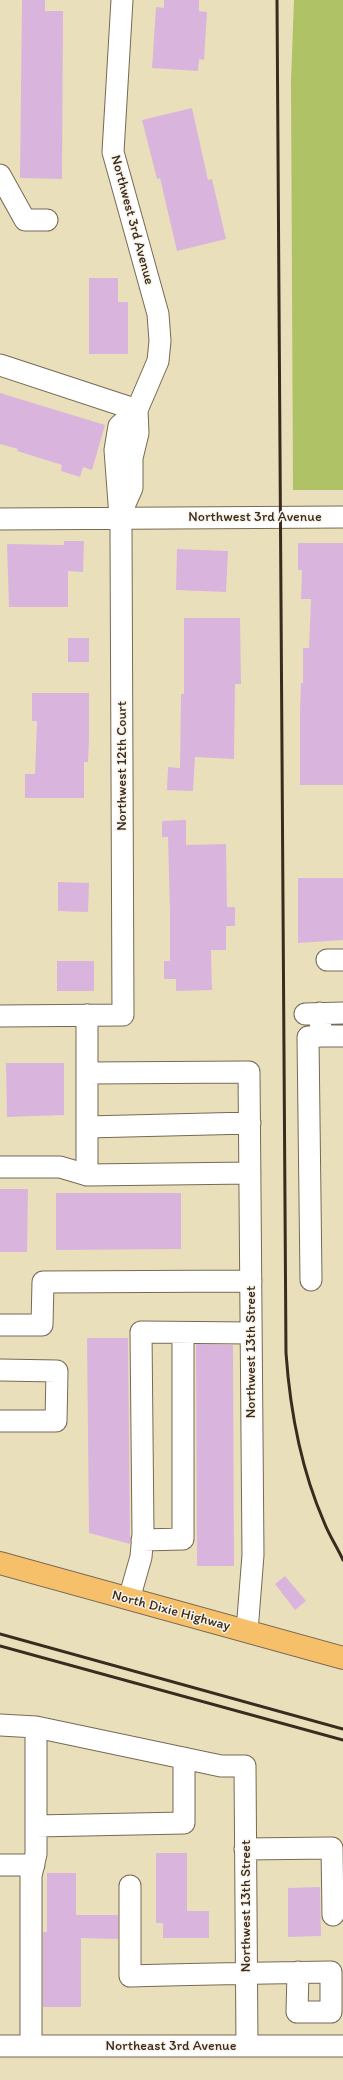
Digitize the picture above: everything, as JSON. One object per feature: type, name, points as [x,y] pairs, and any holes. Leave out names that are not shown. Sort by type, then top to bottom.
[{"type":"main road","name":"North Dixie Highway","points":[[0,1563],[343,1658]]},
{"type":"street","name":"Northwest 3rd Avenue","points":[[119,518],[115,450],[119,426],[137,410],[158,361],[160,341],[158,314],[113,152],[122,0]]},
{"type":"street","points":[[0,175],[25,220],[47,220]]},
{"type":"street","points":[[0,365],[137,410]]},
{"type":"street","name":"Northwest 3rd Avenue","points":[[0,519],[343,517]]},
{"type":"street","name":"Northwest 12th Court","points":[[87,1016],[123,1015],[121,538],[119,518]]},
{"type":"street","points":[[320,1036],[312,1014],[343,1013]]},
{"type":"street","points":[[0,1016],[87,1016],[87,1175]]},
{"type":"street","points":[[311,1280],[308,1036],[343,1036]]},
{"type":"street","name":"Northwest 13th Street","points":[[87,1073],[249,1072],[253,1555],[247,1632]]},
{"type":"street","points":[[87,1127],[250,1123]]},
{"type":"street","points":[[0,1167],[60,1167],[87,1175],[250,1173]]},
{"type":"street","points":[[0,1325],[42,1325],[43,1282],[251,1281]]},
{"type":"street","points":[[129,1599],[141,1557],[142,1540],[141,1332],[251,1333]]},
{"type":"street","points":[[142,1540],[184,1539],[183,1333]]},
{"type":"street","points":[[0,1370],[57,1371],[56,1421],[0,1421]]},
{"type":"street","points":[[0,1725],[36,1727],[184,1758],[184,1823],[36,1826]]},
{"type":"street","points":[[32,2046],[31,1876],[36,1854],[36,1727]]},
{"type":"street","name":"Northwest 13th Street","points":[[184,1758],[221,1766],[245,1766],[246,2046]]},
{"type":"street","points":[[245,1849],[332,1848],[333,1915]]},
{"type":"street","points":[[0,1865],[34,1864]]},
{"type":"street","points":[[130,1886],[130,1976],[298,1972]]},
{"type":"street","name":"Northeast 3rd Avenue","points":[[0,2046],[343,2046]]},
{"type":"green space","points":[[294,0],[343,0],[343,490],[293,490],[291,81]]},
{"type":"building","points":[[22,0],[45,0],[45,11],[63,11],[62,179],[20,178]]},
{"type":"building","points":[[164,0],[199,0],[199,11],[207,12],[204,60],[199,59],[198,71],[152,68],[156,7],[164,8]]},
{"type":"building","points":[[192,108],[208,180],[212,179],[226,239],[177,251],[160,178],[157,179],[142,120]]},
{"type":"building","points":[[89,278],[118,278],[118,302],[128,302],[128,354],[89,354]]},
{"type":"building","points":[[0,393],[105,425],[92,470],[83,467],[80,477],[61,471],[62,465],[0,444]]},
{"type":"building","points":[[64,541],[84,541],[83,572],[68,571],[68,607],[9,607],[7,544],[64,545]]},
{"type":"building","points":[[298,543],[343,543],[343,785],[300,785],[300,710],[301,683],[303,683],[303,648],[309,648],[311,599],[301,599],[302,570],[298,570]]},
{"type":"building","points":[[177,549],[228,551],[226,592],[176,590]]},
{"type":"building","points":[[184,618],[240,618],[241,684],[235,684],[234,759],[195,757],[193,791],[167,790],[168,767],[180,768],[181,694],[184,694]]},
{"type":"building","points":[[68,638],[89,638],[89,662],[68,662]]},
{"type":"building","points":[[32,693],[89,693],[88,762],[84,762],[84,798],[25,798],[25,774],[35,774],[37,721],[32,721]]},
{"type":"building","points":[[186,820],[186,845],[226,844],[227,907],[235,907],[235,926],[226,926],[226,950],[211,950],[212,990],[176,991],[176,979],[164,979],[164,961],[170,961],[170,912],[168,837],[162,837],[162,821]]},
{"type":"building","points":[[298,878],[343,878],[343,940],[298,943]]},
{"type":"building","points":[[58,882],[89,883],[88,912],[58,911]]},
{"type":"building","points":[[57,961],[94,961],[94,991],[57,991]]},
{"type":"building","points":[[6,1063],[64,1063],[64,1115],[7,1117]]},
{"type":"building","points":[[0,1189],[28,1189],[27,1252],[0,1252]]},
{"type":"building","points":[[56,1193],[181,1193],[181,1249],[56,1250]]},
{"type":"building","points":[[87,1338],[128,1338],[130,1544],[89,1533]]},
{"type":"building","points":[[196,1344],[233,1345],[234,1566],[197,1566]]},
{"type":"building","points":[[285,1576],[306,1601],[295,1610],[275,1584]]},
{"type":"building","points":[[156,1853],[187,1853],[187,1911],[209,1911],[209,1938],[163,1938],[163,1923],[156,1923]]},
{"type":"building","points":[[47,1873],[76,1873],[76,1915],[118,1915],[118,1939],[81,1938],[81,2007],[43,2007],[43,1932],[47,1932]]},
{"type":"building","points":[[320,1887],[321,1936],[288,1937],[288,1888]]},
{"type":"railway","points":[[277,0],[286,1353],[290,1396],[303,1460],[316,1502],[328,1532],[343,1560]]},
{"type":"railway","points":[[0,1634],[343,1729]]},
{"type":"railway","points":[[0,1646],[343,1740]]}]
